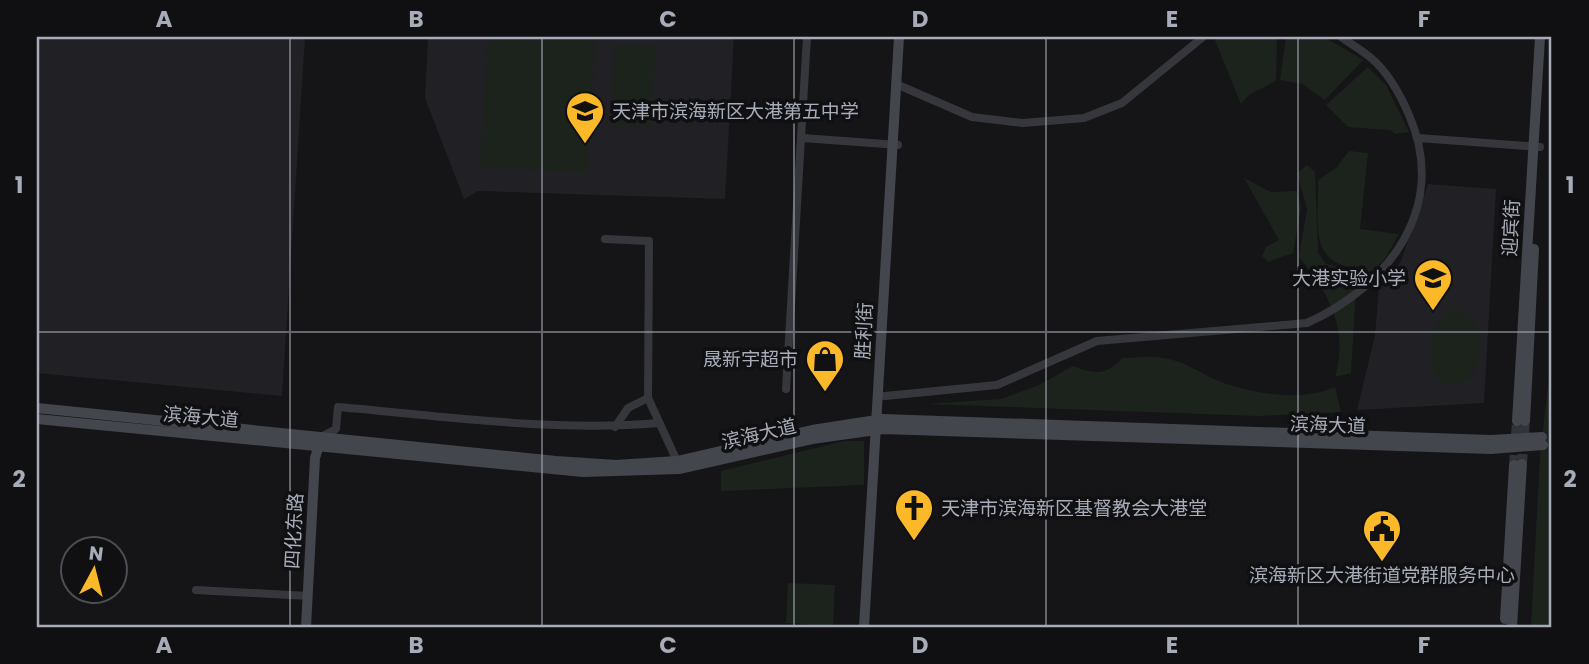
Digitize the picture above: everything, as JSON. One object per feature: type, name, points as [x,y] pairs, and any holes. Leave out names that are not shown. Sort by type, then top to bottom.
[{"type":"main road","name":"胜利街","points":[[899,37],[899,85]]},
{"type":"main road","name":"胜利街","points":[[864,627],[873,537],[895,145],[905,37]]},
{"type":"main road","name":"迎宾街","points":[[1521,421],[1536,146],[1539,37]]},
{"type":"main road","name":"迎宾街","points":[[1536,146],[1546,37]]},
{"type":"main road","name":"胜利街","points":[[880,425],[885,396],[895,145]]},
{"type":"main road","name":"滨海大道","points":[[37,408],[583,472],[679,470],[880,425],[1491,444]]},
{"type":"main road","name":"滨海大道","points":[[37,419],[585,464],[677,461],[813,430],[880,425],[1344,434],[1491,444]]},
{"type":"main road","name":"四化东路","points":[[306,627],[320,441]]},
{"type":"main road","points":[[1491,444],[1547,441]]},
{"type":"main road","points":[[1504,627],[1518,465],[1511,627]]},
{"type":"main road","name":"胜利街","points":[[871,627],[873,537]]},
{"type":"street","points":[[786,389],[807,37]]},
{"type":"street","points":[[899,85],[972,117],[1023,123],[1084,118],[1122,103],[1203,37]]},
{"type":"street","points":[[885,396],[997,385],[1097,341],[1265,329],[1307,323],[1339,309],[1368,286],[1394,259],[1418,206],[1423,161],[1419,138],[1396,87],[1373,59],[1341,37]]},
{"type":"street","points":[[803,138],[895,145]]},
{"type":"street","points":[[1419,138],[1536,146]]},
{"type":"street","points":[[605,239],[649,241],[648,398],[677,461]]},
{"type":"street","points":[[615,427],[628,408],[648,398]]},
{"type":"street","points":[[320,441],[336,429],[338,407],[556,426],[615,427],[658,423]]},
{"type":"street","points":[[196,590],[308,596]]},
{"type":"shaded area","points":[[37,37],[305,37],[282,396],[37,373]]},
{"type":"shaded area","name":"天津市滨海新区大港第五中学","points":[[428,37],[734,37],[725,199],[478,191],[464,199],[425,98]]},
{"type":"shaded area","points":[[488,37],[595,37],[587,173],[480,167]]},
{"type":"shaded area","points":[[1277,37],[1276,81],[1250,94],[1241,104],[1214,38]]},
{"type":"shaded area","points":[[1286,37],[1326,38],[1363,60],[1325,100],[1302,84],[1280,80]]},
{"type":"shaded area","points":[[615,43],[655,46],[651,127],[610,124]]},
{"type":"shaded area","points":[[1368,67],[1386,85],[1409,132],[1395,134],[1390,130],[1348,127],[1326,105]]},
{"type":"shaded area","points":[[1349,151],[1368,153],[1360,229],[1399,234],[1384,260],[1363,280],[1358,268],[1342,265],[1330,258],[1319,237],[1318,180],[1336,168]]},
{"type":"shaded area","points":[[1307,165],[1315,172],[1318,253],[1326,264],[1357,271],[1351,373],[1335,377],[1340,343],[1334,312],[1319,284],[1299,257],[1307,209],[1297,173]]},
{"type":"shaded area","points":[[1244,178],[1271,192],[1297,191],[1301,208],[1293,253],[1268,262],[1262,256],[1266,247],[1279,240]]},
{"type":"shaded area","name":"大港实验小学","points":[[1428,184],[1496,189],[1484,403],[1357,410],[1375,336],[1379,288],[1401,261]]},
{"type":"shaded area","points":[[1453,310],[1466,314],[1474,323],[1480,348],[1473,374],[1465,382],[1455,385],[1444,382],[1436,374],[1431,350],[1437,325],[1444,315]]},
{"type":"shaded area","points":[[1122,358],[1174,360],[1216,380],[1253,391],[1296,395],[1335,387],[1341,412],[1258,416],[927,404],[1001,399],[1037,386],[1073,366],[1099,372],[1111,368]]},
{"type":"shaded area","points":[[1550,368],[1552,627],[1531,627],[1540,456]]},
{"type":"shaded area","points":[[844,441],[864,441],[864,485],[721,491],[721,471]]},
{"type":"shaded area","points":[[788,583],[835,585],[833,626],[786,623]]},
{"type":"tunnel","points":[[1514,465],[1517,421]]},
{"type":"tunnel","points":[[1522,464],[1525,421]]},
{"type":"place","name":"天津市滨海新区大港第五中学","points":[[585,145]]},
{"type":"place","name":"大港实验小学","points":[[1433,312]]},
{"type":"place","name":"晟新宇超市","points":[[825,393]]},
{"type":"place","name":"天津市滨海新区基督教会大港堂","points":[[914,542]]},
{"type":"place","name":"滨海新区大港街道党群服务中心","points":[[1382,563]]}]
